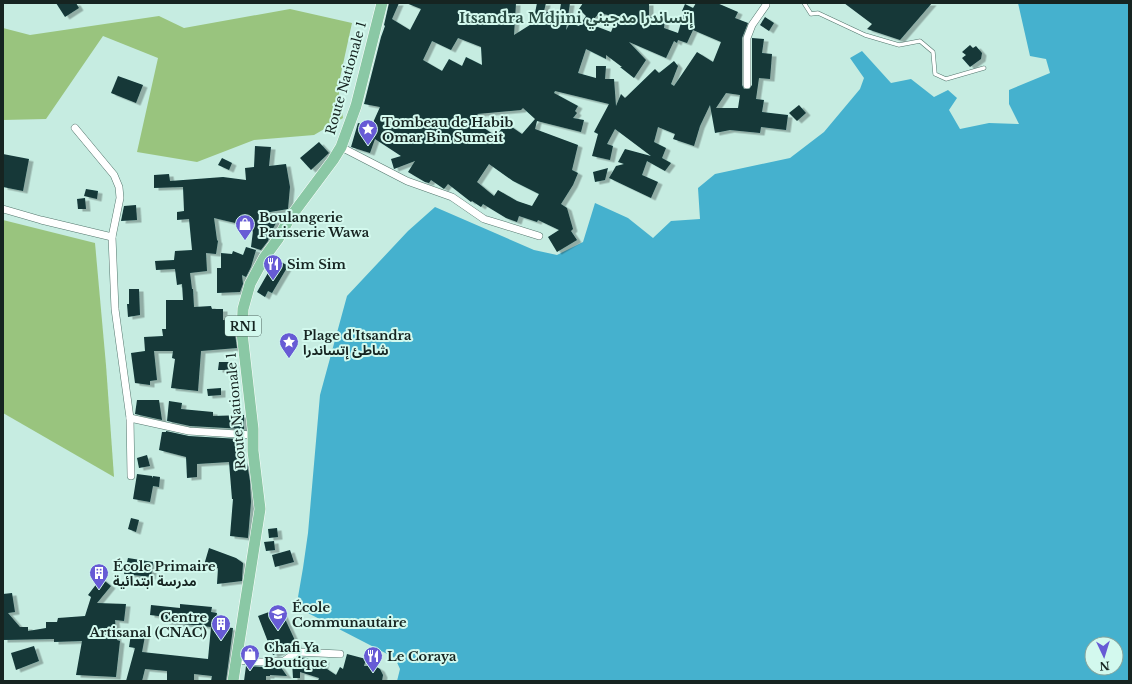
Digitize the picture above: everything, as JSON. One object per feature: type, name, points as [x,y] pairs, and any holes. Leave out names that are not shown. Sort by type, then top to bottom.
[{"type":"main road","name":"Route Nationale 1","points":[[233,681],[260,509],[252,451],[253,435],[242,333],[243,309],[250,284],[264,258],[278,239],[289,219],[341,147],[356,106],[382,3]]},
{"type":"street","points":[[747,85],[747,38],[752,25],[766,3]]},
{"type":"street","points":[[75,128],[114,175],[119,187],[120,198],[112,237],[115,309],[130,418],[131,476]]},
{"type":"street","points":[[341,147],[407,181],[452,197],[484,219],[539,236]]},
{"type":"street","points":[[3,209],[112,237]]},
{"type":"street","points":[[130,418],[189,431],[253,435]]},
{"type":"street","points":[[237,660],[261,662],[284,660],[297,652],[340,654]]},
{"type":"lane","points":[[804,3],[812,14],[818,13],[865,35],[899,45],[920,41],[933,52],[935,74],[946,79],[984,68]]},
{"type":"green space","points":[[290,9],[352,23],[338,87],[343,118],[314,135],[254,140],[197,162],[137,152],[158,58],[103,36],[46,119],[3,120],[3,28],[30,35],[159,16],[184,28]]},
{"type":"green space","points":[[3,220],[95,243],[114,477],[3,413]]},
{"type":"water","points":[[1018,3],[1129,3],[1129,681],[397,681],[400,669],[395,658],[306,612],[298,597],[308,533],[320,395],[347,296],[408,231],[435,207],[534,250],[557,255],[583,242],[595,203],[628,218],[653,238],[671,221],[700,219],[698,188],[715,174],[790,158],[824,132],[860,89],[864,78],[850,58],[862,51],[891,83],[911,79],[934,97],[948,90],[957,98],[949,110],[960,129],[989,123],[1019,124],[1009,104],[1009,90],[1050,73],[1046,59],[1030,56]]},
{"type":"building","points":[[56,3],[76,3],[79,8],[65,17]]},
{"type":"building","points":[[389,3],[399,3],[392,19],[410,30],[421,9],[406,3],[516,3],[514,35],[533,23],[537,3],[546,3],[544,11],[559,16],[561,3],[570,3],[566,30],[570,23],[579,26],[586,16],[579,9],[583,3],[649,3],[649,17],[665,19],[664,28],[678,33],[684,12],[682,11],[685,4],[693,8],[696,3],[717,3],[738,12],[735,18],[748,23],[742,38],[742,85],[744,89],[749,89],[752,85],[752,38],[764,39],[762,53],[772,54],[770,79],[759,78],[756,99],[764,100],[762,112],[788,115],[786,130],[761,127],[760,133],[730,130],[715,133],[710,105],[700,126],[694,146],[673,139],[675,134],[658,127],[654,142],[666,148],[662,158],[671,163],[665,171],[647,161],[642,175],[658,182],[651,198],[609,178],[616,166],[624,164],[618,162],[625,149],[651,156],[615,129],[607,144],[613,146],[610,160],[592,156],[598,134],[594,132],[609,104],[555,91],[554,93],[578,106],[575,111],[577,113],[573,118],[584,120],[581,132],[537,121],[535,129],[578,145],[572,170],[578,173],[573,185],[561,204],[567,208],[573,229],[571,231],[577,240],[557,252],[548,237],[559,230],[538,220],[537,222],[519,216],[517,222],[506,218],[483,204],[481,207],[472,201],[471,202],[448,184],[444,189],[431,180],[429,183],[425,182],[408,172],[415,161],[394,169],[391,159],[401,156],[375,139],[370,153],[351,147],[358,123],[371,127],[380,107],[364,104],[385,26]],"holes":[[[599,13],[617,17],[611,32],[590,24]],[[693,30],[721,42],[713,62],[697,52],[674,86],[671,84],[678,66],[674,61],[659,73],[655,69],[625,98],[621,94],[616,106],[614,79],[605,79],[606,66],[596,66],[596,78],[578,73],[586,49],[606,59],[606,55],[634,78],[646,60],[629,42],[666,58],[674,41],[677,43],[678,40],[687,43]],[[458,38],[481,47],[482,65],[466,57],[462,66],[449,59],[442,71],[423,60],[432,41],[451,50]],[[726,93],[740,95],[738,108],[716,108]],[[523,108],[535,119],[522,134],[506,123],[496,136],[481,126],[485,121],[477,114],[521,110]],[[489,164],[513,181],[539,194],[532,206],[517,201],[498,190],[494,196],[477,182]]]},
{"type":"building","points":[[844,3],[932,3],[900,40],[867,29],[872,24]]},
{"type":"building","points":[[765,17],[774,23],[769,31],[760,25]]},
{"type":"building","points":[[970,45],[973,48],[976,46],[982,53],[981,59],[970,67],[962,58],[966,55],[962,52]]},
{"type":"building","points":[[118,76],[143,85],[136,103],[111,93]]},
{"type":"building","points":[[799,105],[806,113],[797,121],[789,113]]},
{"type":"building","points":[[319,142],[329,153],[311,170],[300,158]]},
{"type":"building","points":[[255,146],[271,147],[269,166],[286,164],[290,187],[288,209],[258,214],[277,221],[268,238],[268,241],[261,250],[251,247],[253,231],[247,229],[248,226],[214,218],[218,241],[216,254],[206,253],[207,271],[190,273],[194,307],[211,306],[212,309],[223,309],[223,320],[234,321],[233,334],[235,334],[237,348],[201,351],[198,391],[171,388],[175,359],[172,358],[173,351],[154,351],[157,380],[150,381],[150,385],[135,383],[131,353],[145,351],[144,337],[163,336],[162,329],[166,329],[166,300],[183,300],[182,284],[177,285],[175,269],[156,270],[155,261],[174,260],[175,251],[192,250],[189,219],[177,220],[177,212],[184,211],[183,187],[154,188],[154,175],[169,174],[170,181],[223,177],[246,180],[245,168],[254,167]]},
{"type":"building","points":[[3,154],[29,159],[23,191],[3,187]]},
{"type":"building","points":[[222,158],[232,163],[229,170],[218,165]]},
{"type":"building","points":[[608,168],[605,180],[595,182],[593,172]]},
{"type":"building","points":[[86,189],[98,191],[97,199],[84,196]]},
{"type":"building","points":[[85,198],[86,209],[78,209],[77,199]]},
{"type":"building","points":[[136,205],[137,220],[121,221],[124,206]]},
{"type":"building","points":[[246,247],[256,250],[251,267],[246,277],[242,275],[243,284],[240,292],[217,293],[217,268],[221,268],[221,253],[232,254],[233,251],[243,255]]},
{"type":"building","points":[[276,259],[288,266],[272,293],[268,291],[265,297],[257,292]]},
{"type":"building","points":[[129,289],[139,289],[140,315],[128,317],[127,304],[129,304]]},
{"type":"building","points":[[219,362],[232,362],[232,370],[218,370]]},
{"type":"building","points":[[221,388],[221,395],[208,396],[207,389]]},
{"type":"building","points":[[137,400],[159,400],[162,420],[135,414]]},
{"type":"building","points":[[169,401],[182,403],[181,409],[213,412],[213,416],[244,415],[244,429],[190,426],[167,421]]},
{"type":"building","points":[[166,431],[189,436],[240,439],[241,464],[247,463],[250,481],[251,502],[248,538],[230,536],[233,499],[229,462],[197,464],[197,477],[187,478],[186,457],[159,450],[162,432]]},
{"type":"building","points":[[147,455],[150,466],[139,468],[137,458]]},
{"type":"building","points":[[137,474],[152,476],[153,478],[153,476],[160,477],[159,487],[153,486],[150,502],[133,499]]},
{"type":"building","points":[[131,518],[139,520],[136,532],[128,529]]},
{"type":"building","points":[[277,528],[278,537],[269,538],[268,529]]},
{"type":"building","points":[[274,541],[275,550],[266,551],[264,542]]},
{"type":"building","points":[[209,548],[236,558],[243,563],[242,581],[217,584],[218,568],[204,565]]},
{"type":"building","points":[[290,550],[294,562],[275,567],[272,555]]},
{"type":"building","points":[[128,558],[153,562],[151,577],[124,574]]},
{"type":"building","points":[[101,578],[111,586],[97,603],[126,604],[124,621],[115,620],[117,640],[120,641],[116,677],[76,675],[82,641],[54,642],[54,639],[3,640],[3,594],[12,593],[15,612],[8,613],[20,627],[28,627],[28,631],[46,628],[46,622],[57,622],[58,618],[85,616],[91,597],[88,595]]},
{"type":"building","name":"Centre Artisanal (CNAC)","points":[[180,604],[212,607],[211,612],[217,613],[215,626],[233,628],[226,681],[211,681],[212,676],[194,674],[194,681],[167,681],[167,671],[145,669],[142,681],[126,681],[135,648],[129,647],[131,634],[145,636],[142,652],[208,659],[211,627],[165,622],[166,617],[150,615],[151,605],[180,608]]},
{"type":"building","points":[[280,608],[298,647],[290,651],[290,648],[273,655],[258,616]]},
{"type":"building","points":[[34,646],[39,661],[16,670],[11,653]]},
{"type":"building","points":[[347,654],[366,659],[364,666],[375,666],[380,669],[383,675],[382,681],[318,681],[319,678],[300,672],[300,678],[293,678],[292,662],[298,657],[325,660],[324,667],[336,675],[340,667],[343,669]]},
{"type":"building","points":[[246,666],[280,666],[287,676],[270,675],[266,676],[266,681],[244,681]]},
{"type":"place","name":"Tombeau de Habib Omar Bin Sumeit","points":[[368,146]]},
{"type":"place","name":"Boulangerie Parisserie Wawa","points":[[245,241]]},
{"type":"place","name":"Sim Sim","points":[[273,281]]},
{"type":"place","name":"Plage d'Itsandra شاطئ إتساندرا","points":[[289,359]]},
{"type":"place","name":"École Primaire مدرسة ابتدائية","points":[[99,590]]},
{"type":"place","name":"École Communautaire","points":[[278,631]]},
{"type":"place","name":"Centre Artisanal (CNAC)","points":[[221,641]]},
{"type":"place","name":"Chafi Ya Boutique","points":[[250,671]]},
{"type":"place","name":"Le Coraya","points":[[373,673]]},
{"type":"district","name":"Itsandra Mdjini إتساندرا مدجيني","points":[[576,17]]}]
